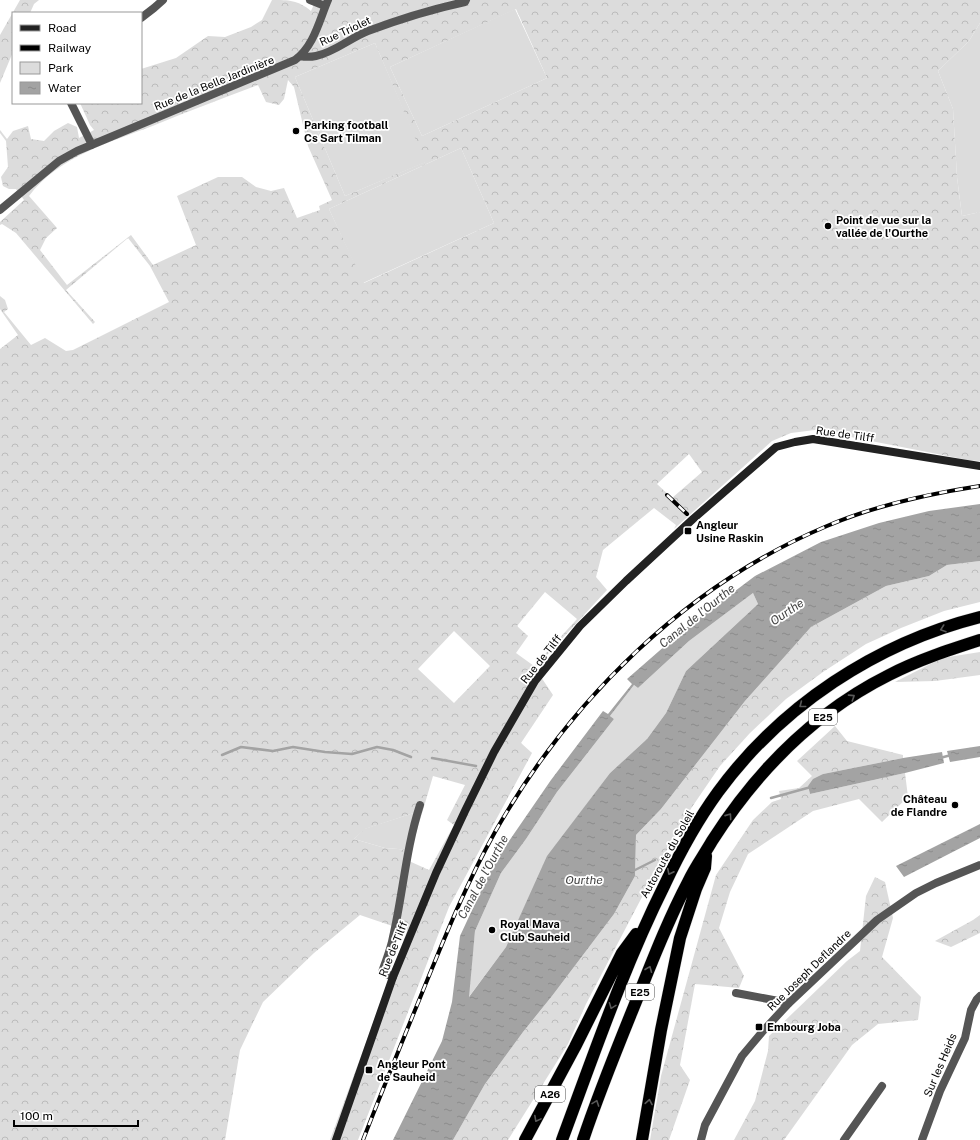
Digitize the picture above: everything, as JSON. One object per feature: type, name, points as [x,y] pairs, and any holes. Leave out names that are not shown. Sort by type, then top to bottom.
[{"type":"highway","name":"Autoroute du Soleil","points":[[562,1140],[624,976],[648,918],[681,851],[717,793],[737,768],[775,728],[817,693],[880,655],[910,641],[944,628],[980,617]]},
{"type":"highway","name":"E25","points":[[583,1140],[613,1058],[660,940],[688,880],[738,802],[788,747],[827,714],[855,695],[888,675],[917,662],[980,640]]},
{"type":"highway","points":[[642,1140],[661,1030],[680,938],[696,889],[705,868],[708,849]]},
{"type":"highway","name":"A26","points":[[525,1140],[575,1047],[622,953],[648,918]]},
{"type":"main road","name":"Rue de Tilff","points":[[336,1140],[393,977],[436,873],[465,811],[494,752],[535,681],[580,626],[692,519],[776,447],[813,439],[980,466]]},
{"type":"street","points":[[142,17],[163,0]]},
{"type":"street","points":[[310,0],[326,3]]},
{"type":"street","name":"Rue Triolet","points":[[300,56],[315,57],[335,49],[356,36],[369,31],[426,11],[465,2],[466,0]]},
{"type":"street","name":"Rue de la Belle Jardinière","points":[[0,210],[59,160],[77,151],[290,63],[300,56],[311,42],[326,3]]},
{"type":"street","points":[[72,104],[92,145]]},
{"type":"street","points":[[393,977],[382,972],[393,938],[405,875],[407,854],[420,805]]},
{"type":"street","name":"Rue Joseph Deflandre","points":[[701,1140],[705,1125],[742,1056],[789,1003],[877,920],[916,893],[980,865]]},
{"type":"street","points":[[736,993],[789,1003]]},
{"type":"street","name":"Sur les Heids","points":[[922,1140],[940,1091],[965,1038],[971,1010],[978,998]]},
{"type":"street","points":[[844,1140],[882,1086]]},
{"type":"green space","points":[[20,0],[39,0],[34,4],[30,12],[13,12]]},
{"type":"green space","points":[[272,0],[293,1],[311,11],[316,0],[980,0],[980,23],[969,41],[938,71],[953,109],[957,177],[962,216],[980,212],[980,461],[968,460],[815,430],[791,433],[772,441],[674,529],[676,525],[654,508],[603,550],[596,577],[607,590],[535,668],[553,695],[521,743],[532,753],[449,907],[358,1140],[330,1140],[407,931],[360,915],[314,953],[263,1002],[240,1050],[225,1140],[0,1140],[0,349],[18,335],[0,309],[0,296],[5,300],[8,309],[4,312],[31,345],[45,338],[66,351],[73,350],[169,302],[150,266],[128,238],[66,290],[95,322],[93,324],[16,233],[2,224],[0,225],[0,222],[24,200],[16,189],[9,189],[3,186],[1,177],[8,167],[6,141],[0,133],[0,130],[7,139],[13,131],[28,126],[31,139],[44,141],[54,131],[68,123],[77,127],[79,138],[94,130],[90,125],[80,104],[142,104],[142,69],[176,58],[208,36],[225,37],[251,27],[262,20]],"holes":[[[516,9],[547,78],[422,136],[390,67]],[[375,43],[425,162],[345,196],[295,77]],[[288,80],[294,87],[308,146],[332,200],[319,206],[320,210],[297,218],[284,188],[271,191],[256,187],[242,177],[218,177],[177,196],[196,245],[153,265],[131,235],[67,285],[40,250],[46,238],[57,228],[29,196],[41,182],[70,160],[104,144],[258,85],[266,102],[279,105],[284,99]],[[461,148],[494,223],[364,283],[329,209]],[[689,454],[702,472],[672,498],[657,484]],[[545,592],[577,619],[534,666],[516,653],[528,636],[517,626]],[[454,631],[490,666],[454,703],[418,669]],[[433,776],[465,785],[447,820],[454,825],[429,870],[409,861],[411,850],[385,848],[354,839],[365,829],[423,810]]]},
{"type":"green space","points":[[515,9],[547,78],[422,136],[390,67]]},
{"type":"green space","points":[[12,14],[12,54],[0,83],[0,35]]},
{"type":"green space","points":[[980,23],[980,212],[962,216],[957,177],[953,109],[938,71],[969,41]]},
{"type":"green space","points":[[375,43],[426,162],[345,196],[295,77]]},
{"type":"green space","points":[[461,148],[494,223],[363,283],[329,209]]},
{"type":"green space","points":[[980,561],[980,602],[944,611],[866,644],[823,672],[786,699],[750,733],[720,766],[692,807],[664,855],[586,1004],[568,1044],[508,1140],[453,1140],[485,1084],[614,914],[635,876],[636,835],[661,809],[745,701],[811,627],[886,586],[929,576],[947,565]]},
{"type":"green space","points":[[753,593],[758,604],[686,671],[666,713],[647,739],[610,773],[548,856],[506,947],[468,998],[475,931],[501,873],[526,839],[557,792],[614,719],[610,716],[634,685],[638,688],[689,641]]},
{"type":"green space","points":[[980,652],[980,675],[935,681],[895,682],[942,658]]},
{"type":"green space","points":[[835,726],[847,741],[903,755],[903,758],[823,774],[808,786],[810,794],[905,773],[908,797],[882,822],[859,799],[813,811],[748,854],[730,892],[719,928],[744,976],[739,988],[695,984],[680,1065],[690,1080],[669,1140],[650,1140],[661,1076],[716,875],[753,820],[772,802],[781,799],[779,791],[799,788],[812,776],[797,761]]},
{"type":"green space","points":[[423,810],[411,850],[385,848],[354,839],[364,829]]},
{"type":"green space","points":[[875,877],[885,882],[893,918],[882,957],[921,997],[918,1020],[878,1024],[852,1045],[784,1140],[734,1140],[755,1101],[768,1051],[769,1036],[847,961],[860,951],[866,896]]},
{"type":"green space","points":[[980,915],[980,933],[951,947],[935,941],[973,920]]},
{"type":"water","name":"Ourthe","points":[[980,504],[980,561],[947,565],[929,576],[886,586],[811,627],[745,701],[661,809],[636,835],[635,876],[614,914],[485,1084],[453,1140],[393,1140],[442,1041],[452,1002],[460,936],[494,863],[551,780],[603,711],[608,714],[632,684],[627,679],[682,631],[755,576],[821,542],[879,523],[929,511]],"holes":[[[753,593],[758,604],[686,671],[666,713],[647,739],[610,773],[547,856],[506,947],[469,997],[475,931],[501,873],[526,839],[557,792],[614,719],[610,716],[634,685],[638,688],[689,641]]]},
{"type":"water","points":[[980,746],[980,757],[950,762],[947,751]]},
{"type":"water","points":[[942,752],[944,763],[810,794],[808,786],[813,779],[823,774]]},
{"type":"water","points":[[980,824],[980,838],[904,877],[896,866]]},
{"type":"waterway","points":[[222,755],[241,747],[273,751],[293,747],[352,754],[377,747],[393,750],[411,757]]},
{"type":"waterway","points":[[940,758],[951,755]]},
{"type":"waterway","points":[[432,758],[476,766]]},
{"type":"waterway","points":[[771,798],[811,787]]},
{"type":"waterway","points":[[633,871],[655,860]]},
{"type":"railway","points":[[363,1140],[447,932],[484,852],[525,783],[559,737],[596,693],[636,652],[680,614],[726,580],[775,551],[827,526],[864,512],[902,501],[980,486]]},
{"type":"railway","points":[[667,495],[687,514]]},
{"type":"place","name":"Parking football Cs Sart Tilman","points":[[296,131]]},
{"type":"place","name":"Point de vue sur la vallée de l'Ourthe","points":[[828,226]]},
{"type":"place","name":"Angleur Usine Raskin","points":[[688,531]]},
{"type":"place","name":"Château de Flandre","points":[[955,805]]},
{"type":"place","name":"Royal Mava Club Sauheid","points":[[492,930]]},
{"type":"place","name":"Embourg Joba","points":[[759,1027]]},
{"type":"place","name":"Angleur Pont de Sauheid","points":[[369,1070]]},
{"type":"water label","name":"Canal de l'Ourthe","points":[[697,616]]},
{"type":"water label","name":"Canal de l'Ourthe","points":[[483,877]]}]
